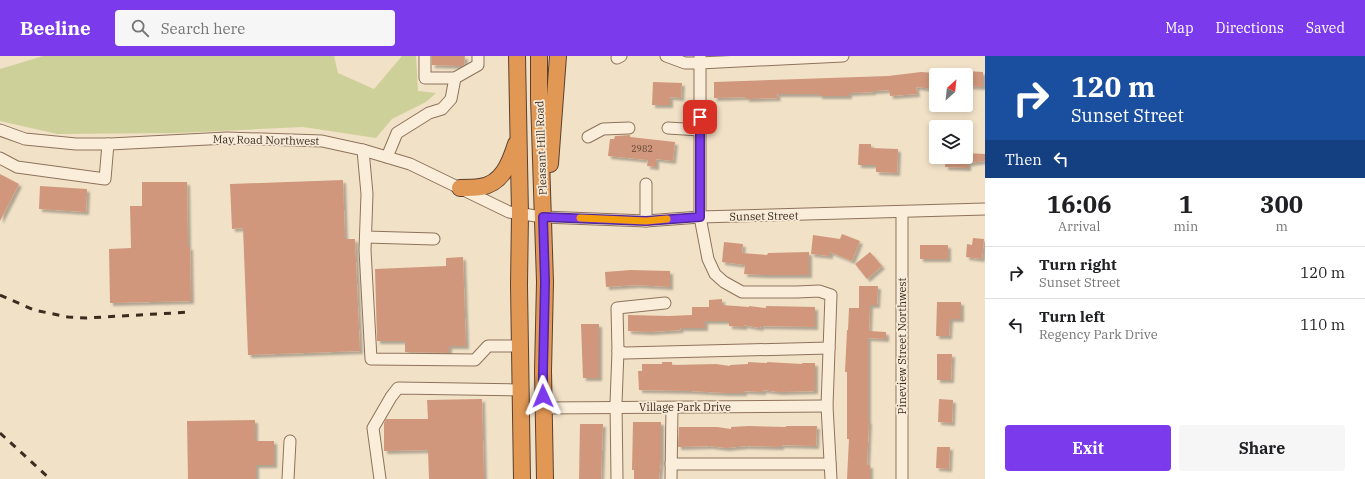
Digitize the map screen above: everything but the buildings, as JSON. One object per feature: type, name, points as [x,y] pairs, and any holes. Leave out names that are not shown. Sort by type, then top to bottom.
[{"type":"highway","points":[[513,56],[517,74]]},
{"type":"highway","name":"Pleasant Hill Road","points":[[516,56],[520,213],[519,285],[522,479]]},
{"type":"highway","name":"Pleasant Hill Road","points":[[539,56],[545,282],[543,372],[546,479]]},
{"type":"highway","points":[[543,217],[549,198],[558,56]]},
{"type":"highway","points":[[460,188],[479,188],[494,183],[503,173],[513,154],[518,134]]},
{"type":"street","points":[[425,56],[425,78],[455,78],[478,65],[478,56]]},
{"type":"street","points":[[666,56],[685,63],[700,60],[842,56]]},
{"type":"street","points":[[700,60],[700,217],[708,259],[715,274],[724,282],[742,292],[819,291],[831,296],[827,406],[831,479]]},
{"type":"street","points":[[387,157],[396,133],[429,113],[442,109],[451,99],[455,78]]},
{"type":"street","points":[[588,137],[603,129],[629,128]]},
{"type":"street","points":[[668,128],[700,130]]},
{"type":"street","name":"May Road Northwest","points":[[0,130],[25,138],[76,144],[108,144],[227,138],[322,141],[363,150],[410,164],[509,212],[543,217]]},
{"type":"street","points":[[0,158],[17,167],[105,179],[108,144]]},
{"type":"street","points":[[363,150],[367,194],[365,250],[371,359],[475,360],[488,346],[520,346]]},
{"type":"street","points":[[646,184],[646,221]]},
{"type":"street","name":"Sunset Street","points":[[543,217],[646,221],[700,217],[985,209]]},
{"type":"street","name":"Pineview Street Northwest","points":[[902,212],[902,479]]},
{"type":"street","points":[[366,237],[434,239]]},
{"type":"street","points":[[617,479],[617,308],[665,303]]},
{"type":"street","points":[[618,351],[625,353],[829,348]]},
{"type":"street","points":[[380,479],[372,428],[398,388],[521,390]]},
{"type":"street","name":"Village Park Drive","points":[[544,408],[827,406]]},
{"type":"street","points":[[671,479],[672,408]]},
{"type":"street","points":[[288,479],[290,440]]},
{"type":"street","points":[[671,464],[830,464]]},
{"type":"green space","points":[[43,56],[334,56],[338,73],[374,89],[402,56],[416,56],[418,91],[436,93],[426,102],[392,119],[376,138],[303,127],[178,133],[57,134],[0,121],[0,69]]},
{"type":"railway","points":[[0,295],[34,310],[68,317],[86,318],[191,312]]},
{"type":"railway","points":[[0,433],[50,479]]},
{"type":"slow traffic","points":[[580,218],[646,221],[667,219]]},
{"type":"route","points":[[543,396],[545,282],[543,217],[646,221],[700,217],[700,117]]}]
